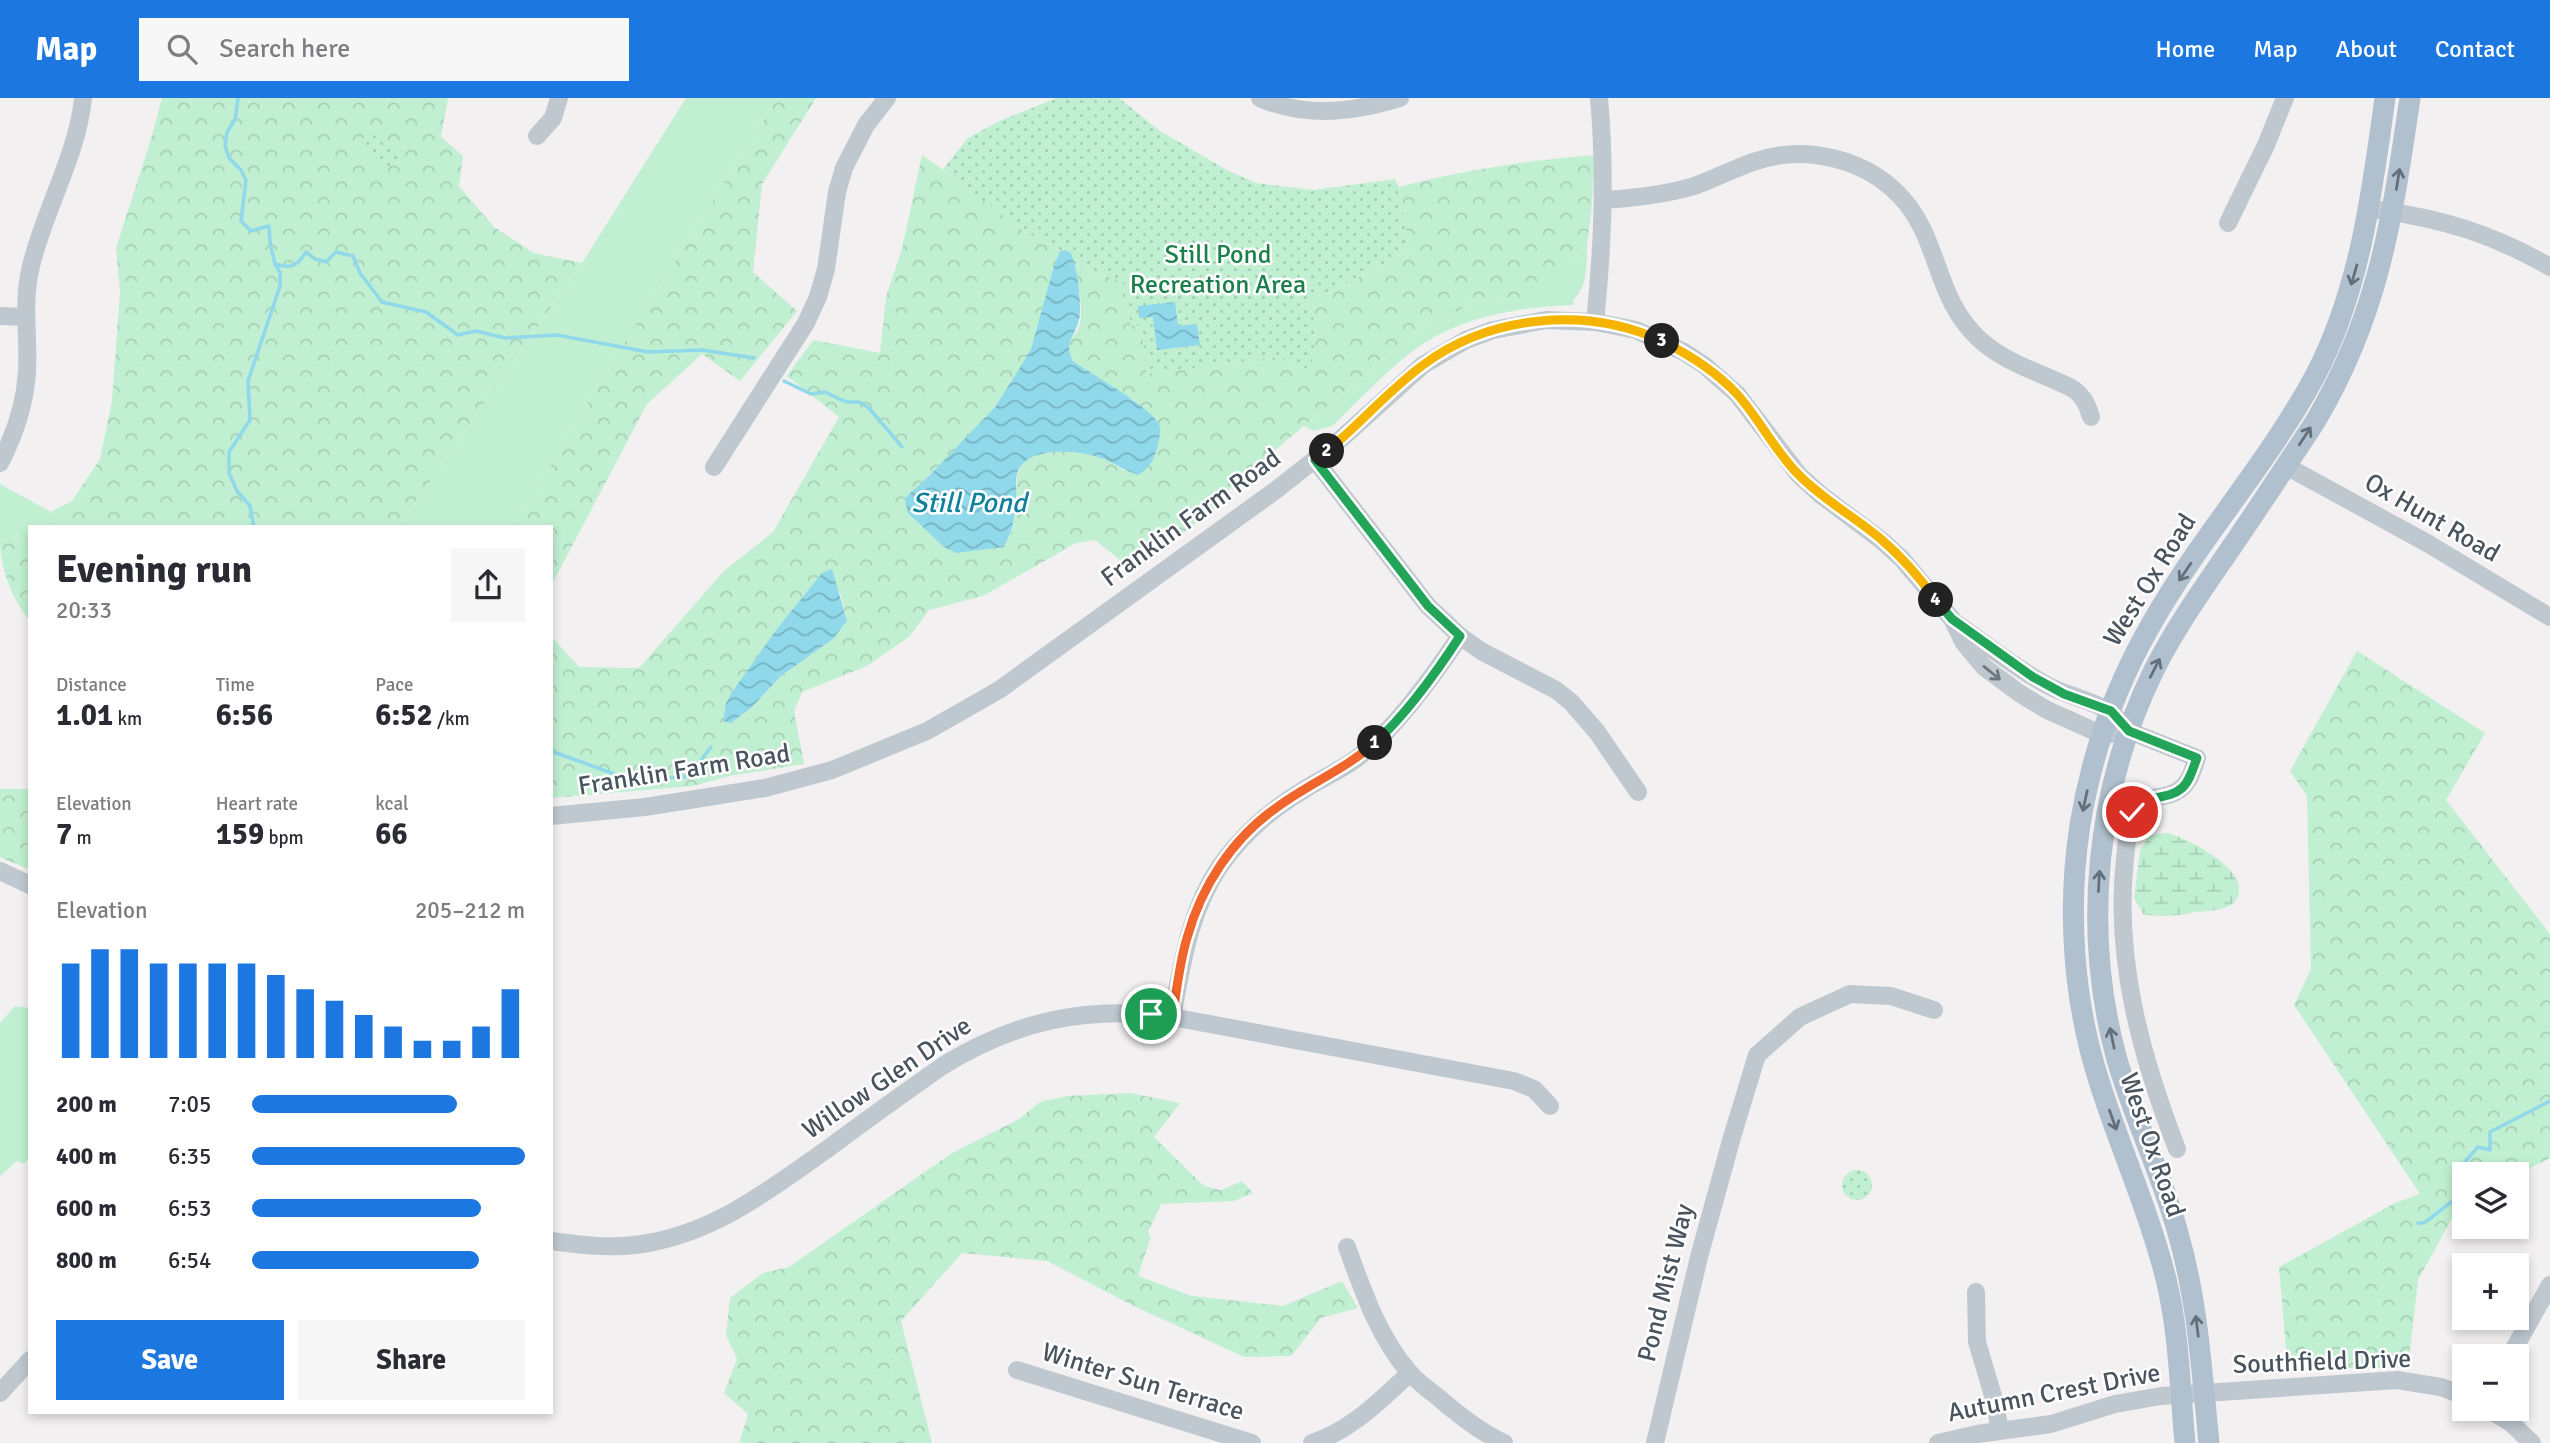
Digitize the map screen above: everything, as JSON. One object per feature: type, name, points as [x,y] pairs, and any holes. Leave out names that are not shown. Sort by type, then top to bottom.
[{"type":"main road","name":"West Ox Road","points":[[2185,1443],[2174,1322],[2167,1281],[2145,1205],[2099,1082],[2085,1024],[2077,970],[2074,898],[2077,849],[2086,796],[2103,735],[2138,649],[2156,616],[2271,449],[2316,373],[2334,332],[2352,283],[2368,208],[2385,98]]},
{"type":"main road","name":"West Ox Road","points":[[2209,1443],[2195,1309],[2182,1248],[2124,1083],[2113,1041],[2102,981],[2098,925],[2101,857],[2112,789],[2129,731],[2154,671],[2180,624],[2333,391],[2355,345],[2379,276],[2410,98]]},
{"type":"street","points":[[0,463],[11,440],[25,396],[25,317],[31,265],[78,128],[83,98]]},
{"type":"street","points":[[537,136],[553,118],[559,98]]},
{"type":"street","points":[[714,467],[806,323],[818,298],[826,269],[837,192],[844,168],[866,125],[887,98]]},
{"type":"street","points":[[1260,98],[1287,107],[1335,111],[1361,108],[1400,98]]},
{"type":"street","points":[[1595,321],[1605,200],[1600,98]]},
{"type":"street","points":[[2228,223],[2266,145],[2283,99]]},
{"type":"street","points":[[1605,200],[1691,187],[1752,162],[1773,157],[1817,155],[1857,166],[1890,186],[1917,219],[1927,237],[1950,303],[1978,338],[2011,362],[2072,387],[2087,405],[2091,417]]},
{"type":"street","points":[[2368,208],[2447,222],[2477,231],[2512,245],[2550,267]]},
{"type":"street","points":[[0,316],[25,317]]},
{"type":"street","name":"Franklin Farm Road","points":[[553,816],[658,805],[765,788],[832,770],[927,731],[1010,682],[1315,460],[1364,420],[1423,365],[1466,340],[1518,324],[1546,320],[1595,321],[1636,330],[1684,352],[1716,375],[1737,394],[1798,475],[1895,553],[1922,581],[1952,619],[1964,643],[1977,659],[1999,679],[2047,710],[2103,735]]},
{"type":"street","points":[[1315,460],[1428,606],[1460,636],[1481,651],[1556,690],[1571,702],[1597,732],[1637,792]]},
{"type":"street","name":"Ox Hunt Road","points":[[2286,466],[2427,543],[2550,617]]},
{"type":"street","name":"Franklin Farm Road","points":[[1952,619],[2048,686],[2111,711],[2129,731]]},
{"type":"street","points":[[1172,1017],[1186,940],[1194,917],[1205,891],[1233,848],[1275,808],[1350,763],[1377,741],[1444,660],[1460,636]]},
{"type":"street","points":[[2103,735],[2129,731],[2197,758],[2191,775],[2180,790],[2147,798],[2136,806],[2130,821],[2123,881],[2124,951],[2138,1027],[2145,1061],[2177,1149]]},
{"type":"street","points":[[0,872],[28,884]]},
{"type":"street","name":"Pond Mist Way","points":[[1654,1443],[1731,1138],[1757,1055],[1800,1017],[1850,994],[1891,996],[1934,1010]]},
{"type":"street","name":"Willow Glen Drive","points":[[553,1241],[626,1246],[674,1237],[709,1225],[752,1203],[944,1065],[973,1048],[1002,1034],[1050,1020],[1090,1014],[1172,1017],[1514,1081],[1534,1089],[1550,1106]]},
{"type":"street","points":[[1347,1247],[1370,1308],[1382,1332],[1410,1373],[1486,1435],[1504,1443]]},
{"type":"street","points":[[2517,1344],[2550,1285]]},
{"type":"street","points":[[1976,1292],[1978,1342],[2000,1430]]},
{"type":"street","points":[[0,1393],[28,1362]]},
{"type":"street","name":"Winter Sun Terrace","points":[[1017,1370],[1252,1443]]},
{"type":"street","points":[[1312,1443],[1335,1435],[1353,1424],[1410,1373]]},
{"type":"street","name":"Southfield Drive","points":[[2180,1395],[2398,1380],[2452,1391]]},
{"type":"street","name":"Autumn Crest Drive","points":[[1938,1443],[2000,1430],[2051,1424],[2136,1400],[2180,1395]]},
{"type":"street","points":[[2508,1421],[2532,1443]]},
{"type":"green space","points":[[162,98],[448,98],[441,137],[463,156],[459,186],[494,227],[534,253],[582,263],[399,525],[48,525],[51,512],[72,501],[100,459],[112,401],[120,292],[116,248]]},
{"type":"green space","points":[[686,98],[777,98],[515,525],[399,525],[582,263]]},
{"type":"green space","points":[[777,98],[816,98],[762,184],[753,272],[797,311],[740,381],[702,354],[647,404],[553,582],[553,525],[515,525]]},
{"type":"green space","name":"Still Pond Recreation Area","points":[[1057,98],[1119,98],[1160,131],[1227,170],[1256,183],[1313,190],[1395,179],[1399,187],[1409,250],[1331,292],[1307,299],[1316,334],[1310,370],[1276,357],[1147,374],[1141,325],[1131,326],[1123,281],[1075,267],[1065,250],[1060,251],[1024,231],[943,169],[968,138],[999,121]]},
{"type":"green space","points":[[367,134],[403,152],[397,163],[389,167],[364,153],[360,142]]},
{"type":"green space","points":[[922,155],[1024,231],[1060,251],[1036,337],[1007,390],[976,428],[907,496],[997,547],[1004,547],[1014,522],[1018,473],[1023,464],[1032,457],[1055,452],[1080,453],[1102,458],[1126,471],[1137,402],[1087,372],[1071,358],[1068,344],[1078,330],[1081,320],[1075,267],[1123,281],[1131,325],[1141,324],[1147,373],[1276,357],[1309,369],[1316,334],[1307,299],[1331,292],[1409,250],[1399,187],[1496,166],[1595,155],[1587,244],[1576,259],[1531,298],[1498,302],[1481,299],[1469,301],[1460,311],[1432,318],[1229,489],[1225,500],[1134,571],[1095,540],[1076,543],[983,596],[929,610],[910,636],[867,666],[802,692],[794,711],[804,764],[729,776],[693,786],[553,798],[553,638],[579,667],[639,668],[724,571],[773,532],[839,417],[787,376],[813,340],[880,353],[886,297],[902,249]],"holes":[[[840,592],[847,621],[833,639],[781,676],[751,708],[731,723],[726,703],[776,630]]]},
{"type":"green space","points":[[1587,244],[1586,274],[1582,288],[1573,300],[1574,305],[1497,314],[1441,333],[1400,361],[1332,426],[1314,431],[1304,426],[1432,318],[1460,311],[1469,301],[1481,299],[1498,302],[1567,266]]},
{"type":"green space","points":[[0,484],[51,512],[48,525],[28,525],[28,546],[22,538],[0,540]]},
{"type":"green space","points":[[22,538],[28,546],[28,618],[13,594],[5,572],[0,540]]},
{"type":"green space","points":[[2357,651],[2485,733],[2446,800],[2550,934],[2550,1158],[2529,1169],[2529,1162],[2452,1162],[2452,1218],[2418,1280],[2408,1368],[2353,1368],[2288,1373],[2279,1267],[2395,1203],[2420,1194],[2294,1005],[2311,969],[2307,796],[2290,771]]},
{"type":"green space","points":[[0,789],[28,789],[28,869],[0,857]]},
{"type":"green space","points":[[2169,833],[2202,848],[2225,864],[2238,883],[2239,893],[2233,903],[2218,910],[2177,915],[2143,914],[2134,898],[2140,851],[2148,837]]},
{"type":"green space","points":[[15,1006],[28,1008],[28,1159],[24,1164],[17,1161],[0,1176],[0,1023]]},
{"type":"green space","points":[[1130,1093],[1180,1103],[1154,1137],[1204,1186],[1221,1190],[1242,1181],[1253,1193],[1234,1201],[1161,1204],[1148,1232],[1151,1237],[1138,1276],[1192,1296],[1283,1306],[1342,1281],[1358,1308],[1321,1318],[1291,1356],[1244,1357],[1134,1306],[1047,1261],[962,1253],[901,1321],[932,1443],[739,1443],[748,1414],[724,1393],[737,1359],[726,1335],[730,1298],[763,1273],[789,1267],[952,1153],[1019,1119],[1040,1102],[1067,1096]]},
{"type":"green space","points":[[1857,1170],[1863,1171],[1871,1179],[1871,1191],[1863,1199],[1857,1200],[1851,1199],[1843,1191],[1842,1185],[1843,1179],[1851,1171]]},
{"type":"water","name":"Still Pond","points":[[1060,251],[1071,253],[1073,259],[1079,295],[1078,324],[1069,347],[1073,361],[1135,402],[1156,420],[1160,430],[1155,453],[1148,467],[1138,475],[1104,459],[1082,453],[1055,452],[1031,458],[1022,464],[1017,474],[1015,516],[1004,547],[956,553],[944,547],[908,513],[905,501],[995,407],[1013,379],[1031,349],[1054,266]]},
{"type":"water","points":[[1175,302],[1178,326],[1197,324],[1200,345],[1157,350],[1153,317],[1139,318],[1138,306]]},
{"type":"water","points":[[832,569],[847,621],[833,639],[781,676],[751,708],[731,723],[723,721],[726,703],[732,692],[776,630],[822,573]]},
{"type":"waterway","points":[[238,98],[235,120],[227,132],[225,146],[229,158],[241,170],[246,180],[241,221],[251,231],[269,226],[275,264],[280,272],[280,286],[248,381],[250,420],[229,452],[229,473],[237,491],[250,506],[254,525]]},
{"type":"waterway","points":[[275,264],[293,265],[306,252],[315,259],[326,262],[336,252],[353,256],[360,273],[382,302],[426,312],[458,335],[476,331],[505,338],[557,335],[648,352],[702,350],[754,358]]},
{"type":"waterway","points":[[784,381],[811,394],[825,392],[846,402],[859,402],[869,408],[902,447]]},
{"type":"waterway","points":[[553,752],[620,776],[644,780],[684,777],[692,772],[711,747]]},
{"type":"waterway","points":[[2418,1223],[2424,1223],[2463,1193],[2464,1163],[2478,1147],[2490,1150],[2490,1132],[2550,1101]]},
{"type":"route","points":[[1151,1014],[1172,1017],[1186,940],[1194,917],[1205,891],[1233,848],[1275,808],[1358,758],[1377,741],[1398,719],[1460,636],[1428,606],[1315,460],[1364,420],[1423,365],[1466,340],[1518,324],[1546,320],[1595,321],[1636,330],[1684,352],[1704,365],[1737,394],[1798,475],[1902,559],[1952,619],[2048,686],[2111,711],[2129,731],[2197,758],[2191,775],[2180,790],[2147,798],[2132,812]]}]
